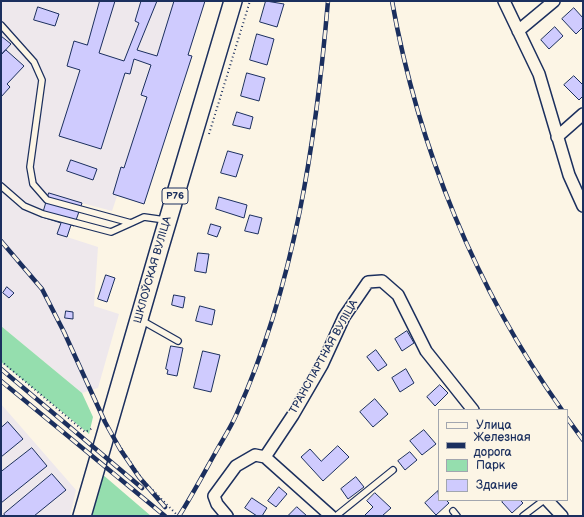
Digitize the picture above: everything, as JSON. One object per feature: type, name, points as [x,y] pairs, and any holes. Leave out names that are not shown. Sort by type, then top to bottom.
[{"type":"main road","name":"ШКЛОЎСКАЯ ВУЛІЦА","points":[[82,516],[168,220],[234,1]]},
{"type":"street","points":[[504,1],[539,74],[569,175],[583,206]]},
{"type":"street","points":[[518,31],[554,1]]},
{"type":"street","points":[[557,137],[583,114]]},
{"type":"street","name":"ТРАНСПАРТНАЯ ВУЛІЦА","points":[[265,457],[293,415],[322,365],[344,317],[368,282],[382,281],[398,295],[426,350],[472,409]]},
{"type":"street","points":[[227,516],[217,504],[214,496],[236,466],[256,455],[265,457],[330,516]]},
{"type":"street","points":[[548,501],[562,516]]},
{"type":"lane","points":[[1,25],[34,62],[42,80],[30,167],[33,184],[47,200],[131,223]]},
{"type":"lane","points":[[1,186],[24,206],[43,214],[95,229],[111,232],[144,217],[168,220]]},
{"type":"lane","points":[[139,319],[178,341]]},
{"type":"lane","points":[[336,516],[393,470]]},
{"type":"lane","points":[[523,516],[543,501]]},
{"type":"path","points":[[1,361],[85,432]]},
{"type":"path","points":[[108,426],[130,464],[157,496],[178,516]]},
{"type":"shaded area","points":[[1,1],[205,1],[189,54],[192,56],[144,204],[117,196],[112,211],[82,203],[74,226],[71,226],[67,237],[98,247],[94,306],[119,314],[98,388],[82,393],[1,326]]},
{"type":"shaded area","points":[[1,404],[76,490],[70,516],[3,516],[1,514]]},
{"type":"green space","points":[[1,326],[82,393],[93,417],[89,434],[1,362]]},
{"type":"green space","points":[[102,474],[151,516],[92,516]]},
{"type":"building","points":[[100,1],[115,1],[99,53],[124,61],[139,23],[135,21],[141,1],[157,1],[137,50],[157,56],[174,1],[205,1],[188,55],[192,56],[144,204],[113,194],[121,167],[124,168],[147,97],[141,95],[151,65],[134,59],[130,74],[125,73],[101,149],[59,136],[80,70],[67,66],[74,41],[87,45]]},
{"type":"building","points":[[266,1],[284,4],[277,27],[260,22]]},
{"type":"building","points":[[38,7],[59,14],[55,26],[34,20]]},
{"type":"building","points":[[574,8],[583,18],[583,27],[576,34],[562,19]]},
{"type":"building","points":[[555,27],[563,36],[549,49],[541,40]]},
{"type":"building","points":[[257,34],[274,39],[267,65],[250,60]]},
{"type":"building","points":[[1,36],[11,44],[1,55]]},
{"type":"building","points":[[6,50],[24,66],[7,84],[10,87],[1,97],[1,55]]},
{"type":"building","points":[[247,73],[265,78],[259,101],[241,96]]},
{"type":"building","points":[[574,76],[583,85],[583,96],[579,100],[564,85]]},
{"type":"building","points":[[237,112],[253,117],[250,129],[233,125]]},
{"type":"building","points":[[228,151],[243,155],[236,177],[221,173]]},
{"type":"building","points":[[71,160],[97,169],[93,180],[67,171]]},
{"type":"building","points":[[49,193],[82,203],[74,226],[71,225],[67,237],[57,234],[61,223],[42,217]]},
{"type":"building","points":[[219,197],[247,205],[244,218],[216,209]]},
{"type":"building","points":[[250,215],[262,218],[258,234],[245,231]]},
{"type":"building","points":[[211,224],[221,227],[217,237],[208,234]]},
{"type":"building","points":[[198,253],[209,254],[206,273],[195,271]]},
{"type":"building","points":[[106,275],[115,278],[107,302],[98,299]]},
{"type":"building","points":[[7,287],[14,293],[9,298],[3,293]]},
{"type":"building","points":[[174,295],[185,297],[183,308],[172,305]]},
{"type":"building","points":[[200,306],[215,310],[212,325],[196,321]]},
{"type":"building","points":[[66,311],[73,312],[73,319],[65,318]]},
{"type":"building","points":[[407,331],[414,343],[402,351],[395,339]]},
{"type":"building","points":[[171,346],[183,348],[177,376],[167,374],[168,370],[166,369]]},
{"type":"building","points":[[376,350],[387,365],[378,371],[367,357]]},
{"type":"building","points":[[203,351],[220,355],[211,392],[194,388]]},
{"type":"building","points":[[406,369],[414,383],[400,392],[392,378]]},
{"type":"building","points":[[440,385],[448,393],[435,406],[427,397]]},
{"type":"building","points":[[375,399],[388,414],[373,427],[360,412]]},
{"type":"building","points":[[8,422],[23,439],[1,457],[1,428]]},
{"type":"building","points":[[424,430],[436,444],[422,455],[410,441]]},
{"type":"building","points":[[338,446],[349,457],[323,481],[301,457],[310,449],[321,461]]},
{"type":"building","points":[[32,448],[47,466],[1,503],[1,472]]},
{"type":"building","points":[[410,452],[417,460],[405,470],[398,461]]},
{"type":"building","points":[[52,474],[66,490],[34,516],[5,516],[4,514]]},
{"type":"building","points":[[356,477],[364,487],[348,499],[341,489]]},
{"type":"building","points":[[279,487],[287,494],[276,507],[268,501]]},
{"type":"building","points":[[438,491],[438,501],[447,501],[449,503],[436,515],[425,503]]},
{"type":"building","points":[[375,493],[391,508],[382,516],[364,516],[373,507],[367,501]]},
{"type":"building","points":[[252,498],[267,508],[262,516],[257,516],[245,508]]},
{"type":"building","points":[[521,501],[523,503],[512,513],[502,502]]},
{"type":"building","points":[[297,507],[307,516],[288,516]]},
{"type":"railway","points":[[179,516],[235,417],[257,364],[274,314],[300,211],[309,159],[317,106],[328,1]]},
{"type":"railway","points":[[392,1],[403,56],[417,110],[454,215],[477,266],[503,316],[531,364],[561,409]]},
{"type":"railway","points":[[1,241],[42,289],[64,332],[105,422],[120,449],[139,477],[165,507]]},
{"type":"railway","points":[[1,369],[142,488]]},
{"type":"railway","points":[[1,381],[165,516]]},
{"type":"railway","points":[[568,419],[583,440]]}]
